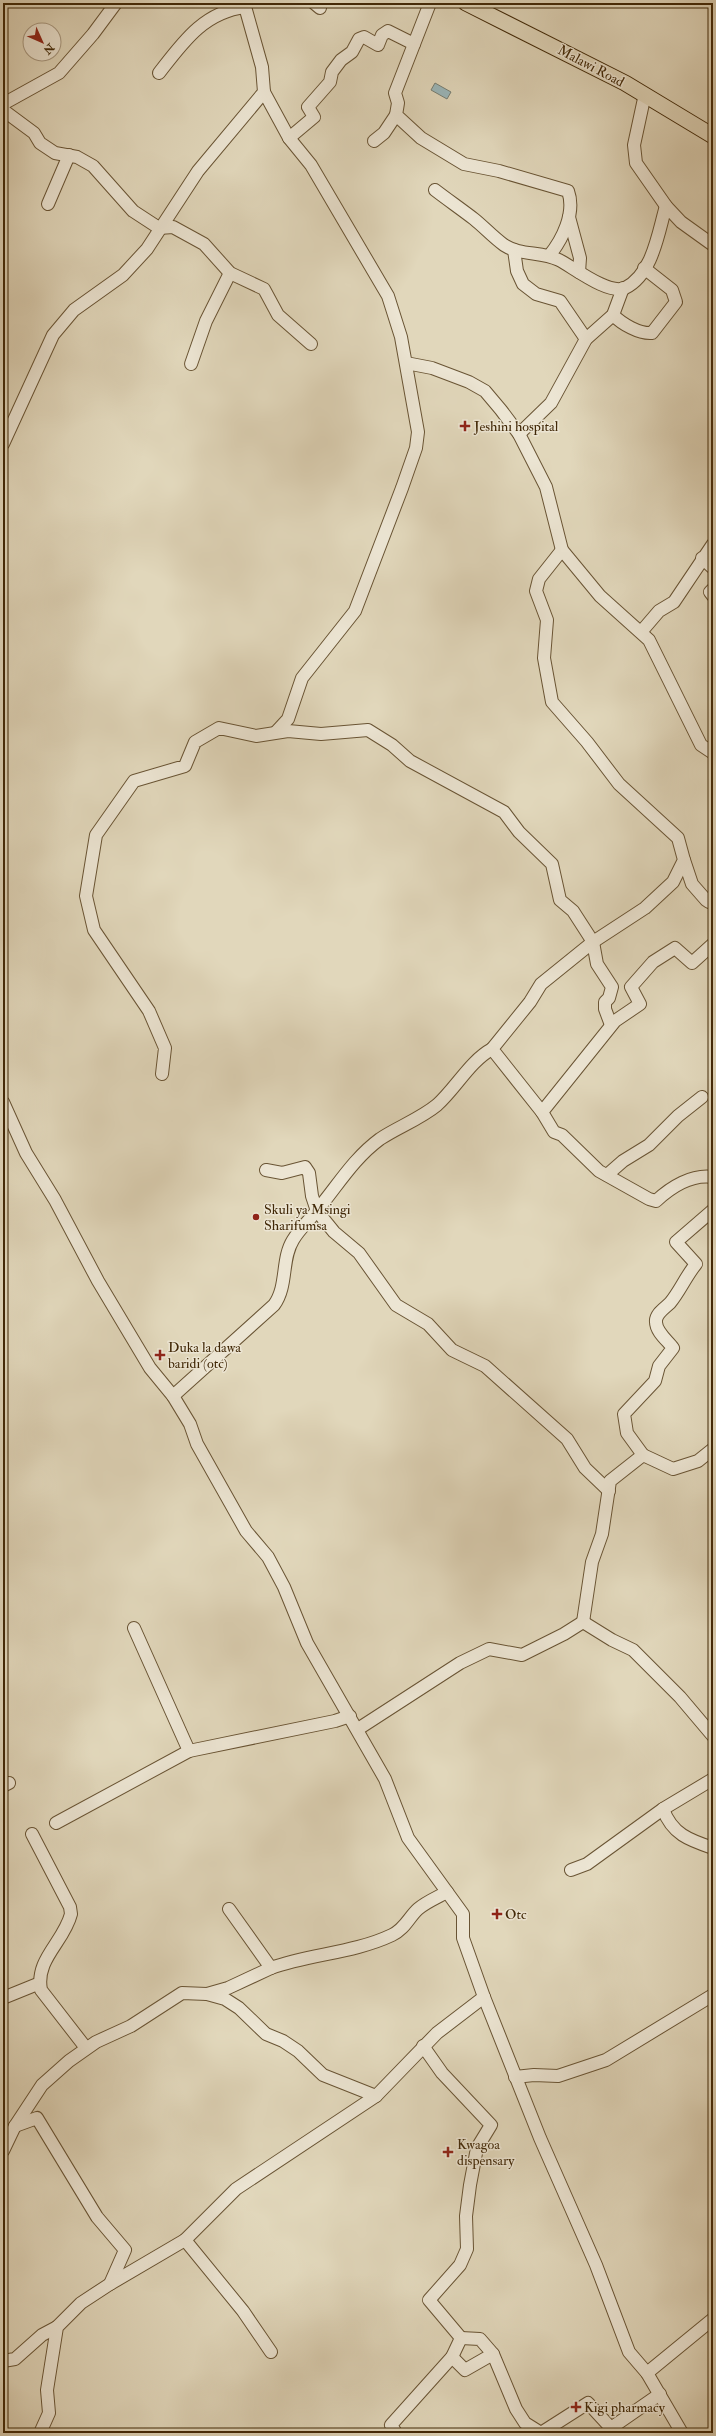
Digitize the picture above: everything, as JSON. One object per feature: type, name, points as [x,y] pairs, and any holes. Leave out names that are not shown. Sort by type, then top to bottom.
[{"type":"main road","name":"Malawi Road","points":[[466,3],[645,94],[713,136]]},
{"type":"street","points":[[374,141],[384,133],[396,115],[398,103],[395,94],[430,3]]},
{"type":"street","points":[[3,104],[59,73],[93,34],[113,4]]},
{"type":"street","points":[[159,73],[180,46],[209,19],[228,9],[245,5],[262,68],[264,92],[289,138],[311,166],[388,296],[401,337],[406,363],[418,432],[416,448],[402,488],[355,611],[302,678],[288,719],[276,732]]},
{"type":"street","points":[[289,138],[314,117],[308,107],[330,82],[332,72],[341,60],[352,52],[359,39],[364,37],[378,45],[382,35],[388,31],[414,44]]},
{"type":"street","points":[[3,444],[53,336],[74,310],[123,275],[147,249],[159,228],[198,171],[264,92]]},
{"type":"street","points":[[645,94],[634,145],[636,163],[666,206],[681,222],[713,245]]},
{"type":"street","points":[[3,110],[34,133],[40,143],[55,153],[77,157],[93,166],[133,211],[159,228],[173,227],[204,244],[230,273],[264,289],[278,315],[311,344]]},
{"type":"street","points":[[396,115],[421,138],[464,164],[499,170],[568,191],[569,217],[580,258],[579,272]]},
{"type":"street","points":[[48,204],[69,155]]},
{"type":"street","points":[[435,190],[473,218],[502,244],[514,250],[549,256],[592,280],[613,288],[623,288],[636,280],[644,268],[654,252],[666,206]]},
{"type":"street","points":[[549,256],[558,245],[569,217]]},
{"type":"street","points":[[514,250],[517,271],[523,284],[536,294],[560,301],[586,339]]},
{"type":"street","points":[[613,314],[620,322],[647,334],[652,334],[673,307],[676,302],[672,290],[644,268]]},
{"type":"street","points":[[191,364],[206,321],[230,273]]},
{"type":"street","points":[[519,434],[551,403],[586,339],[613,314],[623,288]]},
{"type":"street","points":[[406,363],[432,368],[469,382],[485,391],[519,434],[546,487],[562,550],[600,596],[649,640],[701,745],[713,753]]},
{"type":"street","points":[[641,632],[659,611],[674,602],[702,558],[713,544]]},
{"type":"street","points":[[562,550],[539,579],[536,591],[547,620],[544,658],[552,702],[587,742],[618,784],[678,838],[684,860],[694,886],[706,900],[709,902],[713,899]]},
{"type":"street","points":[[702,558],[713,568]]},
{"type":"street","points":[[713,589],[710,592],[713,596]]},
{"type":"street","points":[[162,1074],[165,1048],[149,1011],[94,930],[86,896],[96,835],[134,781],[185,766],[195,742],[209,732],[220,728],[256,736],[288,730],[321,734],[368,730],[392,745],[410,761],[504,812],[519,832],[552,864],[560,900],[573,911],[593,942],[597,964],[612,987],[609,998],[605,1002],[605,1009],[611,1025]]},
{"type":"street","points":[[173,1396],[274,1306],[280,1296],[288,1248],[298,1232],[317,1211],[347,1171],[361,1156],[380,1139],[436,1106],[450,1093],[482,1055],[492,1049],[530,1002],[541,984],[593,942],[646,908],[673,882],[684,860]]},
{"type":"street","points":[[542,1112],[611,1025],[640,1004],[631,987],[652,962],[675,948],[692,963],[713,944]]},
{"type":"street","points":[[492,1049],[542,1112],[554,1132],[562,1135],[599,1171],[641,1196],[656,1201],[670,1188],[680,1183],[706,1176],[713,1177]]},
{"type":"street","points":[[607,1175],[623,1162],[649,1145],[678,1116],[702,1097]]},
{"type":"street","points":[[3,1102],[26,1153],[55,1200],[98,1280],[150,1368],[173,1396],[190,1424],[197,1444],[246,1531],[268,1557],[284,1587],[307,1643],[385,1779],[408,1838],[463,1914],[464,1938],[484,1997],[515,2077],[596,2265],[629,2352],[647,2373],[682,2433]]},
{"type":"street","points":[[266,1170],[282,1173],[305,1167],[309,1173],[312,1196],[317,1211],[334,1232],[358,1253],[396,1305],[428,1324],[452,1350],[485,1366],[567,1439],[585,1468],[609,1491]]},
{"type":"street","points":[[710,1218],[676,1242],[696,1264],[682,1284],[678,1293],[658,1314],[655,1322],[658,1330],[673,1348],[659,1366],[655,1381],[624,1414],[627,1433],[644,1455],[673,1469],[698,1461],[713,1449]]},
{"type":"street","points":[[358,1730],[466,1660],[489,1649],[522,1655],[564,1634],[583,1622],[592,1562],[602,1534],[610,1481],[644,1455]]},
{"type":"street","points":[[583,1622],[612,1640],[632,1650],[680,1697],[713,1736]]},
{"type":"street","points":[[134,1628],[189,1751]]},
{"type":"street","points":[[56,1823],[189,1751],[335,1721],[350,1716]]},
{"type":"street","points":[[572,1870],[587,1864],[663,1809],[713,1780]]},
{"type":"street","points":[[663,1809],[666,1818],[677,1833],[686,1839],[713,1848]]},
{"type":"street","points":[[32,1834],[70,1907],[71,1914],[43,1963],[40,1983],[41,1990],[86,2048]]},
{"type":"street","points":[[207,1994],[228,1988],[270,1968],[291,1960],[379,1941],[394,1934],[406,1924],[418,1909],[447,1892]]},
{"type":"street","points":[[229,1909],[270,1968]]},
{"type":"street","points":[[3,1998],[40,1983]]},
{"type":"street","points":[[3,2151],[15,2126],[42,2085],[86,2048],[131,2026],[182,1993],[207,1994],[225,1999],[239,2008],[266,2034],[283,2041],[298,2051],[323,2075],[376,2096]]},
{"type":"street","points":[[515,2077],[534,2075],[558,2076],[606,2060],[713,1995]]},
{"type":"street","points":[[3,2361],[15,2359],[42,2335],[57,2327],[81,2303],[110,2284],[185,2240],[236,2189],[376,2096],[424,2046],[484,1997]]},
{"type":"street","points":[[424,2046],[442,2072],[491,2124],[477,2148],[471,2178],[466,2216],[467,2249],[460,2265],[429,2300],[461,2338],[480,2339],[493,2354],[516,2410],[525,2423],[541,2433],[588,2403],[610,2431],[660,2394]]},
{"type":"street","points":[[15,2126],[37,2118],[80,2192],[97,2217],[125,2250],[110,2284]]},
{"type":"street","points":[[185,2240],[243,2311],[271,2352]]},
{"type":"street","points":[[647,2373],[713,2319]]},
{"type":"street","points":[[40,2433],[49,2413],[47,2390],[57,2327]]},
{"type":"street","points":[[396,2433],[391,2425],[452,2356],[461,2338]]},
{"type":"street","points":[[452,2356],[465,2370],[493,2354]]},
{"type":"water","points":[[435,83],[451,92],[447,99],[431,90]]},
{"type":"place","name":"Jeshini hospital","points":[[465,426]]},
{"type":"place","name":"Skuli ya Msingi Sharifumsa","points":[[256,1217]]},
{"type":"place","name":"Duka la dawa baridi (otc)","points":[[160,1355]]},
{"type":"place","name":"Otc","points":[[497,1914]]},
{"type":"place","name":"Kwagoa dispensary","points":[[448,2152]]},
{"type":"place","name":"Kigi pharmacy","points":[[576,2407]]}]
